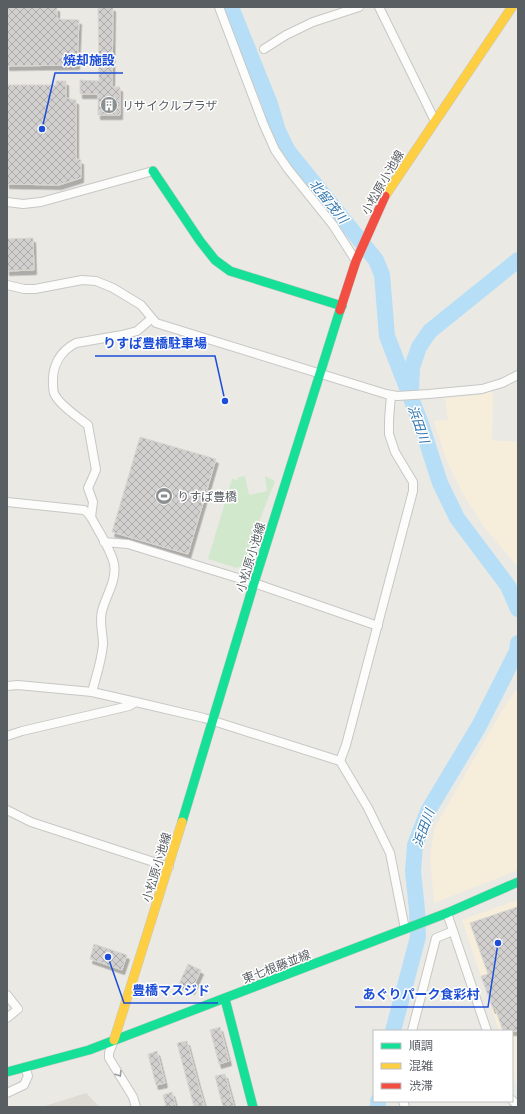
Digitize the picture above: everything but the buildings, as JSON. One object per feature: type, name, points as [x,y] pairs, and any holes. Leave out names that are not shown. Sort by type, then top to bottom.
[{"type":"main road","name":"小松原小池線","points":[[114,1040],[169,867],[254,583],[357,258],[383,199],[512,7]]},
{"type":"main road","points":[[153,171],[215,260],[230,271],[342,306]]},
{"type":"main road","name":"東七根藤並線","points":[[114,1040],[225,999],[447,913],[518,882]]},
{"type":"main road","name":"東七根藤並線","points":[[447,913],[470,908],[518,891]]},
{"type":"main road","points":[[225,999],[253,1107]]},
{"type":"main road","points":[[7,1072],[89,1050],[114,1040]]},
{"type":"street","points":[[219,7],[263,123],[275,150],[357,258]]},
{"type":"street","points":[[264,49],[286,35],[313,22],[359,7]]},
{"type":"street","points":[[379,7],[435,121]]},
{"type":"street","points":[[7,202],[23,204],[41,202],[153,171]]},
{"type":"street","points":[[7,285],[24,289],[34,289],[82,280],[96,281],[113,288],[141,305],[151,319],[156,323],[386,394],[429,394],[482,389],[502,383],[518,375]]},
{"type":"street","points":[[91,517],[93,502],[88,488],[96,470],[88,425],[65,407],[54,393],[52,376],[55,364],[61,353],[69,346],[76,343],[137,332],[151,319]]},
{"type":"street","points":[[340,761],[346,745],[413,491],[413,482],[395,452],[389,434],[388,420],[394,395]]},
{"type":"street","points":[[7,502],[84,510],[91,517],[112,557],[114,571],[111,586],[102,610],[101,619],[103,643],[92,692]]},
{"type":"street","points":[[104,542],[128,544],[254,583],[378,626]]},
{"type":"street","points":[[7,686],[18,685],[92,692],[204,718],[340,761],[368,808],[390,853],[405,929]]},
{"type":"street","points":[[7,736],[22,731],[129,706],[136,702]]},
{"type":"street","points":[[7,810],[31,822],[169,867]]},
{"type":"street","points":[[447,913],[487,1030]]},
{"type":"street","points":[[412,1030],[436,938],[453,931]]},
{"type":"street","points":[[7,995],[18,1009],[7,1018]]},
{"type":"street","points":[[114,1040],[109,1053],[109,1058],[133,1097],[136,1107]]},
{"type":"street","points":[[7,1093],[24,1084],[28,1076],[25,1067]]},
{"type":"shaded area","points":[[493,390],[492,440],[518,442],[518,567],[484,527],[463,494],[446,459],[434,421],[448,420],[445,398],[480,395]]},
{"type":"shaded area","points":[[518,687],[518,870],[434,903],[430,856],[435,827],[504,707]]},
{"type":"shaded area","points":[[518,900],[518,1090],[513,1074],[513,1030],[499,1030],[462,920]]},
{"type":"shaded area","points":[[86,1093],[100,1107],[42,1107]]},
{"type":"green space","points":[[245,476],[249,495],[267,491],[265,476],[275,481],[260,519],[247,563],[237,568],[208,559],[232,479],[237,480],[239,477]]},
{"type":"waterway","name":"北留茂川","points":[[231,7],[270,104],[278,131],[288,151],[376,260],[382,275],[387,336],[421,424],[440,483],[457,518],[508,586],[518,609]]},
{"type":"waterway","name":"浜田川","points":[[411,391],[412,367],[419,347],[430,331],[518,260]]},
{"type":"waterway","name":"浜田川","points":[[393,1030],[418,937],[413,871],[415,845],[428,811],[479,726],[517,651],[518,643]]},
{"type":"waterway","name":"浜田川","points":[[378,1102],[378,1107]]},
{"type":"traffic: fast","points":[[153,171],[200,241],[215,260],[230,271],[342,306]]},
{"type":"traffic: fast","points":[[182,822],[254,583],[340,310]]},
{"type":"traffic: fast","points":[[7,1072],[89,1050],[447,913],[518,882]]},
{"type":"traffic: fast","points":[[225,999],[253,1107]]},
{"type":"traffic: slow","points":[[385,196],[512,7]]},
{"type":"traffic: slow","points":[[114,1040],[182,822]]},
{"type":"traffic: jam","points":[[340,310],[356,261],[385,196]]},
{"type":"place","name":"リサイクルプラザ","points":[[109,105]]},
{"type":"place","name":"焼却施設","points":[[42,129]]},
{"type":"place","name":"りすぱ豊橋駐車場","points":[[225,401]]},
{"type":"place","name":"りすぱ豊橋","points":[[164,496]]},
{"type":"place","name":"あぐりパーク食彩村","points":[[498,943]]},
{"type":"place","name":"豊橋マスジド","points":[[108,957]]}]
